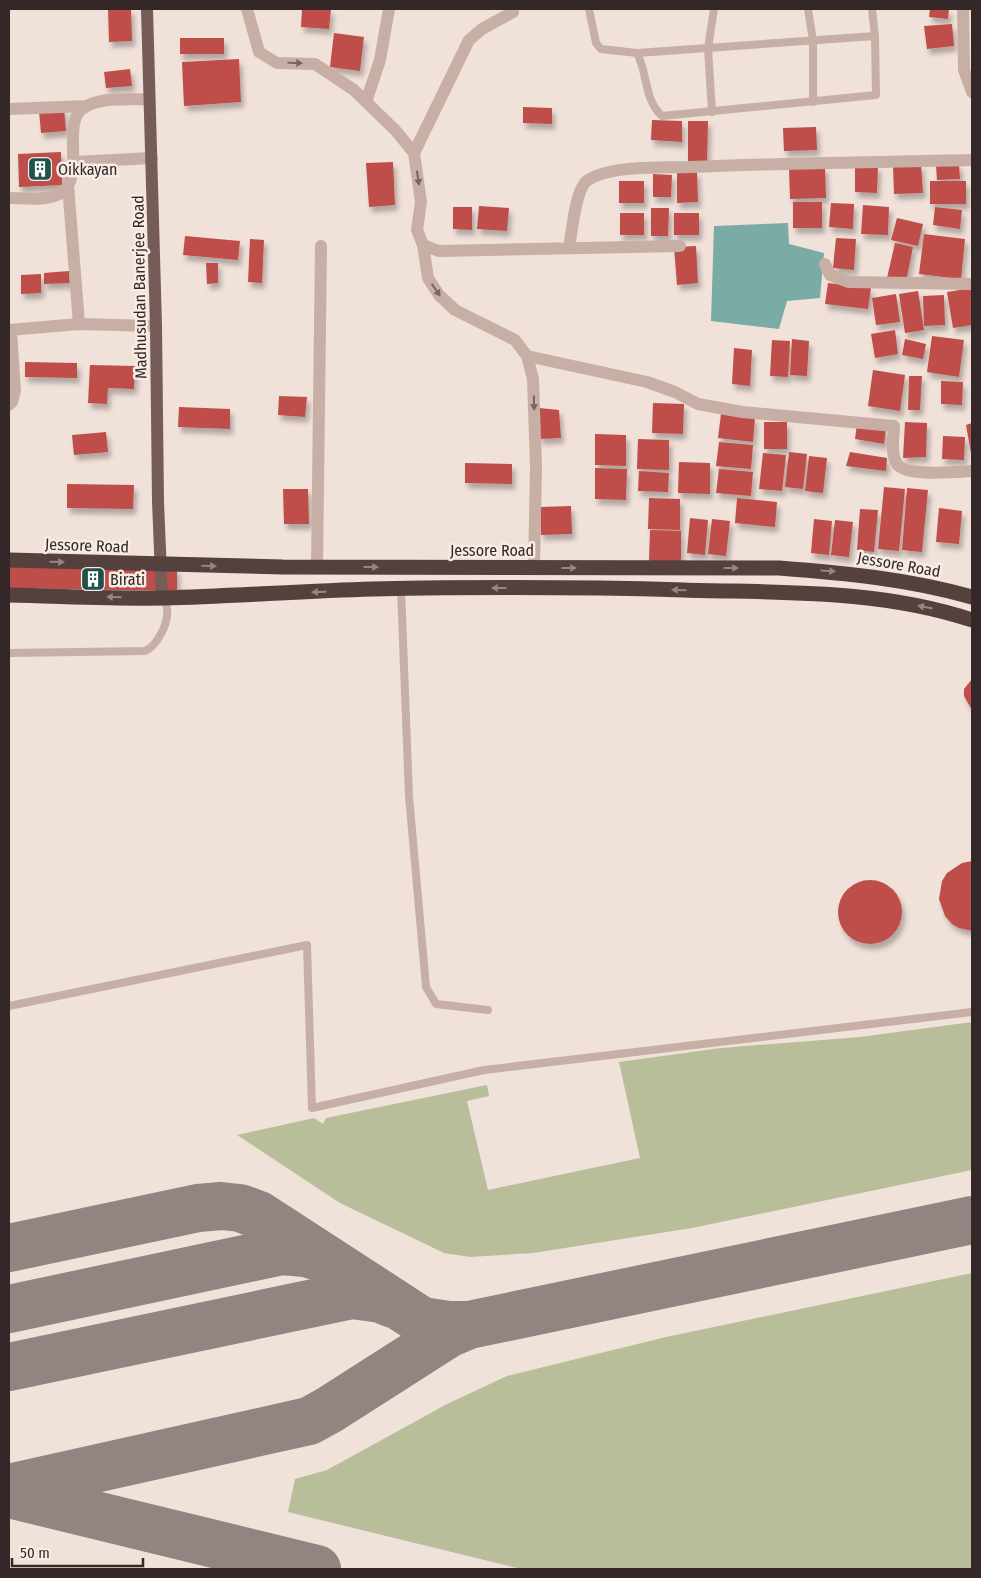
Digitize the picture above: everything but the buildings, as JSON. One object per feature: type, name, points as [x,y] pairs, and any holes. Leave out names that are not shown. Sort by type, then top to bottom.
[{"type":"highway","name":"Jessore Road","points":[[9,560],[160,565],[317,567],[779,568],[846,573],[901,580],[972,597]]},
{"type":"highway","points":[[9,595],[162,598],[401,589],[564,588],[787,591],[849,595],[898,601],[944,611],[972,620]]},
{"type":"main road","name":"Madhusudan Banerjee Road","points":[[148,9],[162,598]]},
{"type":"street","points":[[247,9],[259,52],[277,63],[315,64],[354,90],[414,154]]},
{"type":"street","points":[[366,102],[380,60],[389,9]]},
{"type":"street","points":[[963,9],[964,70],[972,92]]},
{"type":"street","points":[[516,10],[482,29],[469,40],[414,154],[421,202],[417,230],[423,245],[428,278],[439,295],[455,310],[515,340],[527,356],[533,379],[536,467],[534,568]]},
{"type":"street","points":[[79,324],[68,185],[74,162],[75,118],[80,110],[99,102],[149,99]]},
{"type":"street","points":[[9,109],[87,106]]},
{"type":"street","points":[[74,162],[152,158]]},
{"type":"street","points":[[569,248],[579,195],[586,181],[600,175],[625,170],[718,166],[972,160]]},
{"type":"street","points":[[9,198],[53,196],[62,192],[68,185]]},
{"type":"street","points":[[423,245],[440,251],[680,246]]},
{"type":"street","points":[[317,567],[321,246]]},
{"type":"street","points":[[824,264],[830,276],[849,282],[972,284]]},
{"type":"street","points":[[9,405],[12,402],[15,391],[10,330],[79,324],[156,326]]},
{"type":"street","points":[[527,356],[647,382],[675,392],[698,404],[742,412],[894,426],[893,452],[898,465],[908,472],[972,471]]},
{"type":"lane","points":[[589,9],[596,43],[601,50],[637,53],[876,36]]},
{"type":"lane","points":[[712,112],[708,48],[714,9]]},
{"type":"lane","points":[[808,9],[813,41],[813,102]]},
{"type":"lane","points":[[637,53],[650,100],[654,110],[662,116],[876,96],[876,36],[872,9]]},
{"type":"lane","points":[[401,589],[409,796],[426,987],[436,1004],[488,1010]]},
{"type":"lane","points":[[9,653],[145,651],[156,644],[163,628],[168,610],[162,598]]},
{"type":"lane","points":[[9,1006],[307,944],[312,1108],[484,1070],[972,1012]]},
{"type":"green space","points":[[972,1022],[972,1170],[692,1228],[533,1253],[470,1257],[444,1253],[340,1203],[237,1135],[314,1118],[323,1124],[326,1118],[487,1085],[489,1096],[467,1101],[488,1190],[640,1158],[619,1062],[721,1048],[860,1037]]},
{"type":"green space","points":[[972,1273],[972,1569],[521,1569],[288,1512],[295,1479],[327,1470],[447,1404],[507,1376],[666,1337]]},
{"type":"water","points":[[788,223],[789,244],[824,253],[820,298],[787,301],[779,329],[711,321],[714,226]]},
{"type":"taxiway","points":[[9,1248],[198,1208],[221,1206],[240,1208],[259,1215],[422,1321],[449,1325],[469,1325]]},
{"type":"taxiway","points":[[9,1488],[309,1421],[448,1334],[469,1325],[972,1220]]},
{"type":"taxiway","points":[[9,1309],[282,1251],[305,1253],[326,1259]]},
{"type":"taxiway","points":[[9,1367],[352,1295],[381,1299],[393,1304]]},
{"type":"taxiway","points":[[9,1494],[317,1569]]},
{"type":"place","name":"Oikkayan","points":[[40,169]]},
{"type":"place","name":"Birati","points":[[93,579]]}]
